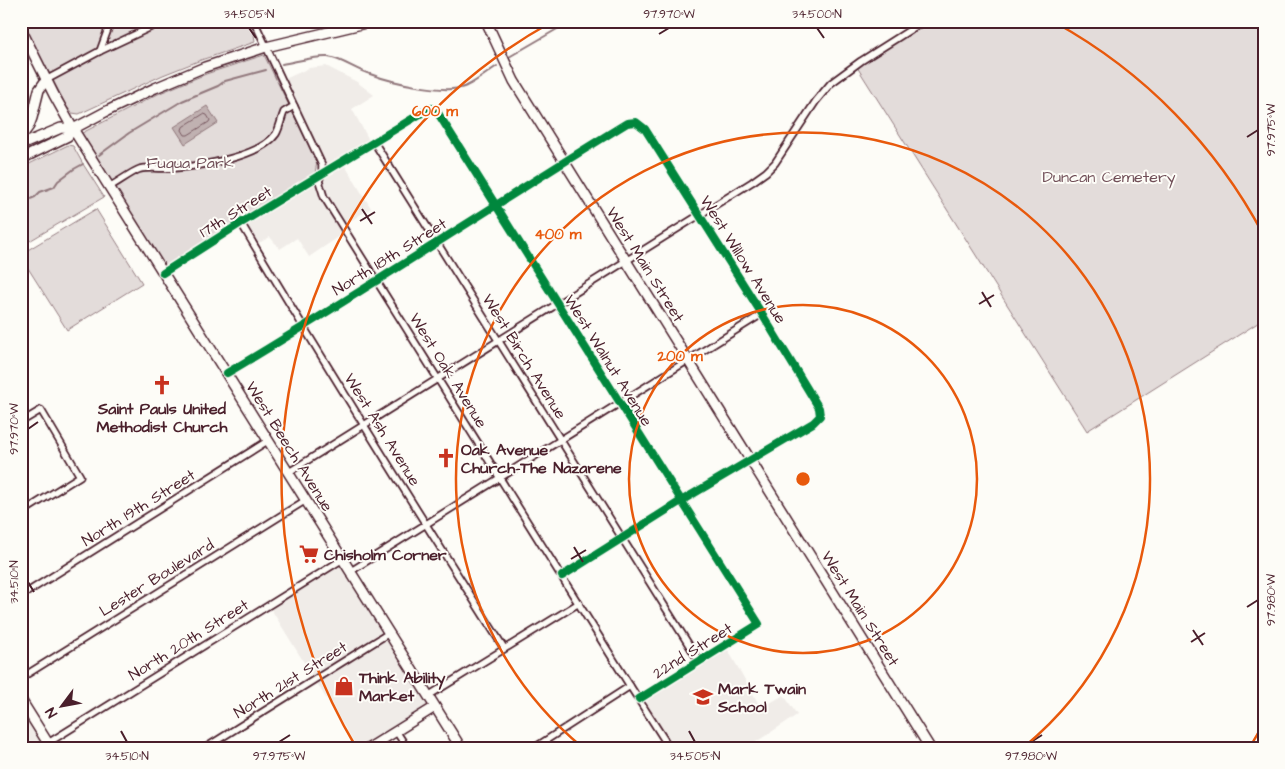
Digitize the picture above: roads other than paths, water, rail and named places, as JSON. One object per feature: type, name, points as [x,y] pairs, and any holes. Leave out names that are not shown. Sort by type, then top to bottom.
[{"type":"main road","name":"West Main Street","points":[[486,21],[514,81],[930,748]]},
{"type":"main road","points":[[21,159],[155,88],[186,75],[266,47],[371,22]]},
{"type":"main road","name":"West Beech Avenue","points":[[21,29],[71,132],[109,187],[227,373],[461,748]]},
{"type":"main road","points":[[21,137],[29,126],[39,90],[46,80]]},
{"type":"main road","points":[[21,145],[61,128],[71,132]]},
{"type":"main road","points":[[21,700],[50,745]]},
{"type":"main road","points":[[369,748],[435,707]]},
{"type":"street","points":[[100,51],[111,21]]},
{"type":"street","points":[[46,80],[100,51],[164,21]]},
{"type":"street","name":"West Oak Avenue","points":[[254,21],[322,165],[319,181],[324,197],[669,747]]},
{"type":"street","points":[[289,472],[752,182],[775,163],[816,101],[831,84],[851,68],[924,21]]},
{"type":"street","points":[[109,187],[139,169],[196,166],[227,160],[244,154],[275,135],[284,112],[294,106]]},
{"type":"street","name":"17th Street","points":[[163,273],[425,111],[432,108],[436,110]]},
{"type":"street","name":"West Walnut Avenue","points":[[436,110],[759,624]]},
{"type":"street","name":"North 18th Street","points":[[227,373],[627,123],[636,122]]},
{"type":"street","name":"West Willow Avenue","points":[[636,122],[645,129],[819,408],[820,416],[813,423],[750,459]]},
{"type":"street","name":"West Birch Avenue","points":[[374,142],[700,661]]},
{"type":"street","name":"West Ash Avenue","points":[[242,223],[364,426],[504,648]]},
{"type":"street","points":[[351,571],[762,314]]},
{"type":"street","points":[[21,422],[41,410],[80,476],[21,513]]},
{"type":"street","name":"North 19th Street","points":[[21,596],[269,440]]},
{"type":"street","points":[[562,576],[750,459]]},
{"type":"street","name":"Lester Boulevard","points":[[21,678],[306,500]]},
{"type":"street","name":"North 20th Street","points":[[50,745],[343,559]]},
{"type":"street","points":[[428,696],[579,603]]},
{"type":"street","name":"22nd Street","points":[[639,699],[759,624]]},
{"type":"street","name":"North 21st Street","points":[[205,748],[389,633]]},
{"type":"street","points":[[534,748],[630,686]]},
{"type":"street","points":[[396,731],[407,748]]},
{"type":"water","points":[[207,106],[218,123],[185,144],[174,127]]},
{"type":"waterway","points":[[509,57],[571,21]]},
{"type":"waterway","points":[[282,64],[311,58],[328,57],[391,80],[443,89],[464,87],[497,66]]},
{"type":"waterway","points":[[99,155],[129,133],[182,101],[218,86],[225,81],[266,70]]},
{"type":"waterway","points":[[21,203],[35,197],[40,192],[54,187],[58,181],[83,164]]},
{"type":"place","name":"Saint Pauls United Methodist Church","points":[[162,385]]},
{"type":"place","name":"Oak Avenue Church-The Nazarene","points":[[446,458]]},
{"type":"place","name":"Chisholm Corner","points":[[309,554]]},
{"type":"place","name":"Think Ability Market","points":[[344,686]]},
{"type":"place","name":"Mark Twain School","points":[[703,697]]},
{"type":"park label","name":"Fuqua Park","points":[[190,162]]},
{"type":"park label","name":"Duncan Cemetery","points":[[1109,176]]}]
